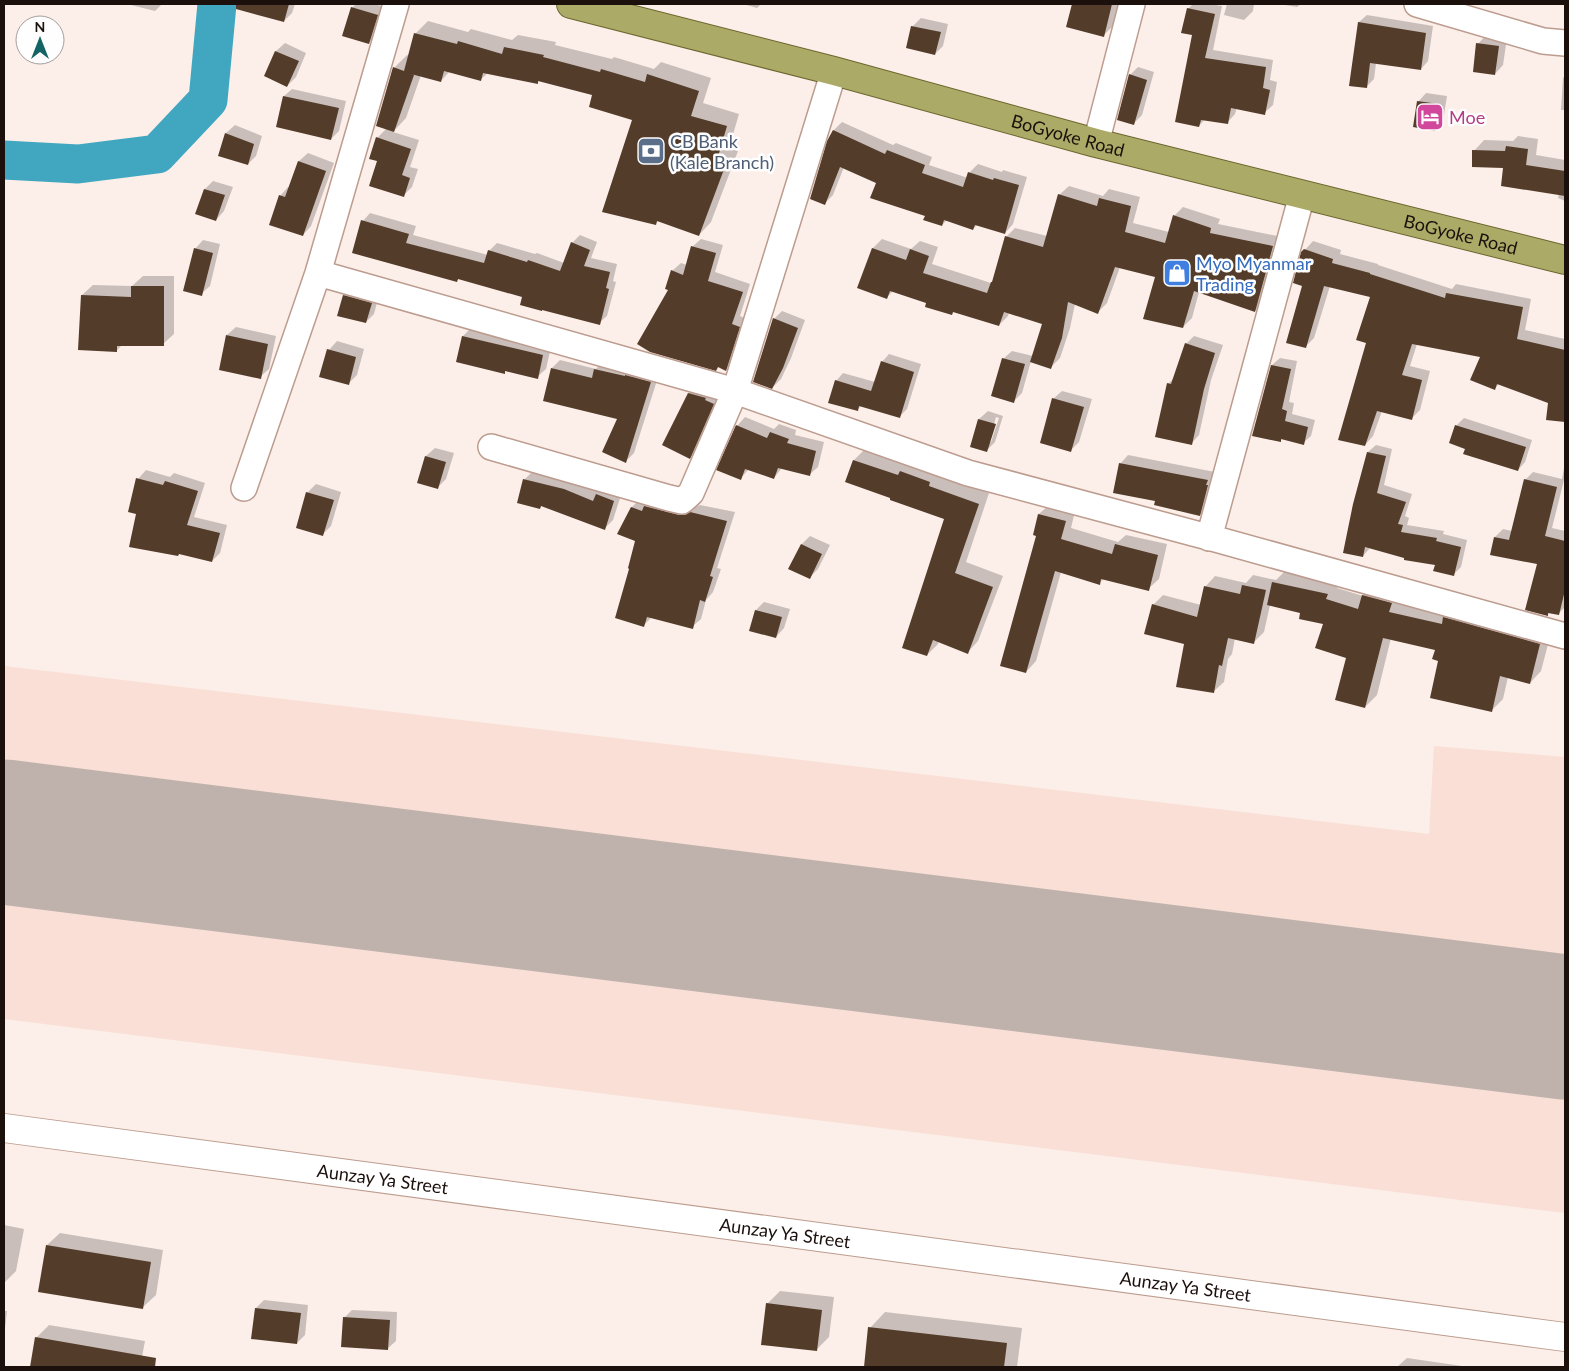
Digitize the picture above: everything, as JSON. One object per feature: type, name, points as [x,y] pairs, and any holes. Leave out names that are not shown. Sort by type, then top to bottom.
[{"type":"highway","name":"BoGyoke Road","points":[[571,4],[610,9],[1096,143],[1565,260]]},
{"type":"street","points":[[244,488],[318,273],[396,4]]},
{"type":"street","points":[[1096,143],[1132,4]]},
{"type":"street","points":[[1417,4],[1543,41],[1565,43]]},
{"type":"street","points":[[491,447],[682,501],[691,493],[735,391],[834,71]]},
{"type":"street","points":[[1209,538],[1302,195]]},
{"type":"street","points":[[318,273],[735,391],[968,473],[1565,636]]},
{"type":"street","name":"Aunzay Ya Street","points":[[4,1128],[1565,1337]]},
{"type":"shaded area","points":[[4,666],[1429,834],[1434,746],[1565,757],[1565,1213],[4,1019]]},
{"type":"building","points":[[236,4],[289,4],[284,22],[236,9]]},
{"type":"building","points":[[1072,4],[1112,4],[1104,37],[1066,27]]},
{"type":"building","points":[[351,7],[378,15],[369,44],[342,36]]},
{"type":"building","points":[[1187,8],[1215,14],[1205,58],[1266,67],[1263,88],[1270,90],[1265,115],[1231,108],[1228,124],[1201,120],[1199,127],[1175,122],[1192,35],[1181,33]]},
{"type":"building","points":[[1358,22],[1426,33],[1421,70],[1370,63],[1367,88],[1349,86]]},
{"type":"building","points":[[911,26],[941,32],[935,55],[906,48]]},
{"type":"building","points":[[414,33],[457,44],[458,41],[502,54],[504,47],[544,55],[543,57],[600,72],[601,69],[645,82],[647,74],[699,91],[691,116],[727,126],[717,160],[726,164],[699,236],[657,221],[656,225],[602,212],[632,120],[589,107],[592,95],[538,81],[538,84],[483,73],[481,81],[444,71],[441,82],[411,74],[414,75],[394,132],[376,126],[393,67],[404,71]]},
{"type":"building","points":[[1476,43],[1499,46],[1495,75],[1473,72]]},
{"type":"building","points":[[275,51],[299,61],[287,87],[264,76]]},
{"type":"building","points":[[1129,74],[1147,80],[1134,125],[1117,120]]},
{"type":"building","points":[[283,96],[339,108],[331,140],[276,127]]},
{"type":"building","points":[[1417,101],[1439,104],[1435,131],[1413,127]]},
{"type":"building","points":[[833,130],[885,154],[887,150],[925,165],[922,173],[963,187],[968,172],[993,180],[994,178],[1019,185],[1005,234],[975,225],[973,230],[944,220],[942,226],[923,220],[925,216],[870,198],[876,183],[840,167],[825,205],[810,199],[827,141]]},
{"type":"building","points":[[225,133],[254,144],[248,165],[218,156]]},
{"type":"building","points":[[376,137],[411,149],[402,175],[410,178],[404,197],[369,186],[377,161],[369,159]]},
{"type":"building","points":[[1506,146],[1528,149],[1526,165],[1565,171],[1565,196],[1501,186],[1503,168],[1472,167],[1472,150],[1505,151]]},
{"type":"building","points":[[298,161],[326,171],[303,236],[269,225],[279,195],[285,197]]},
{"type":"building","points":[[204,189],[225,195],[216,221],[195,214]]},
{"type":"building","points":[[1058,194],[1097,206],[1099,198],[1131,206],[1125,232],[1165,243],[1173,215],[1211,228],[1210,233],[1273,246],[1255,312],[1194,291],[1183,328],[1143,319],[1155,277],[1115,267],[1098,314],[1068,302],[1062,338],[1051,369],[1030,362],[1042,324],[1004,312],[999,326],[953,312],[952,315],[925,307],[926,303],[890,291],[887,299],[857,288],[872,248],[906,260],[910,249],[929,256],[923,273],[987,293],[1005,236],[1043,247]]},
{"type":"building","points":[[361,220],[409,234],[406,243],[484,263],[488,250],[527,262],[528,260],[560,271],[571,242],[590,250],[584,266],[610,272],[606,288],[609,289],[600,325],[520,305],[522,297],[458,279],[457,282],[352,253]]},
{"type":"building","points":[[691,246],[716,253],[708,281],[743,292],[732,324],[740,327],[726,371],[718,367],[716,371],[650,352],[637,344],[668,290],[665,289],[671,270],[683,275]]},
{"type":"building","points":[[194,248],[213,253],[202,296],[183,291]]},
{"type":"building","points":[[1304,249],[1333,259],[1332,263],[1370,273],[1445,298],[1446,293],[1523,307],[1517,339],[1565,350],[1565,422],[1546,420],[1548,403],[1497,384],[1495,390],[1470,380],[1480,357],[1412,344],[1402,375],[1422,380],[1412,420],[1377,411],[1365,446],[1338,440],[1366,343],[1356,340],[1370,297],[1324,286],[1306,348],[1286,343],[1302,286],[1293,283],[1301,252]]},
{"type":"building","points":[[131,286],[164,286],[164,346],[117,346],[117,352],[78,350],[81,295],[131,297]]},
{"type":"building","points":[[343,295],[372,303],[366,323],[337,316]]},
{"type":"building","points":[[773,318],[798,328],[783,368],[772,389],[753,382]]},
{"type":"building","points":[[226,335],[268,344],[261,379],[219,370]]},
{"type":"building","points":[[462,336],[543,355],[538,379],[505,371],[505,374],[456,362]]},
{"type":"building","points":[[1185,343],[1215,353],[1204,389],[1192,445],[1155,437],[1167,383],[1171,384]]},
{"type":"building","points":[[327,349],[356,357],[349,385],[319,377]]},
{"type":"building","points":[[1002,358],[1025,364],[1014,403],[991,396]]},
{"type":"building","points":[[881,361],[914,372],[900,418],[859,406],[858,411],[828,403],[835,380],[871,391]]},
{"type":"building","points":[[1271,365],[1291,369],[1282,409],[1287,411],[1285,421],[1308,427],[1304,445],[1281,439],[1281,442],[1252,436]]},
{"type":"building","points":[[551,368],[592,378],[594,369],[651,382],[626,463],[602,452],[617,419],[543,401]]},
{"type":"building","points":[[688,393],[706,398],[705,400],[714,404],[690,459],[662,445]]},
{"type":"building","points":[[1052,398],[1084,407],[1071,452],[1040,443]]},
{"type":"building","points":[[978,419],[996,424],[987,452],[970,447]]},
{"type":"building","points":[[736,425],[767,438],[770,432],[789,439],[787,443],[816,451],[810,476],[778,468],[774,479],[745,469],[741,480],[716,470]]},
{"type":"building","points":[[1455,425],[1526,447],[1518,471],[1463,454],[1465,449],[1449,443]]},
{"type":"building","points":[[1367,452],[1386,456],[1377,493],[1406,502],[1398,524],[1403,525],[1401,532],[1437,538],[1436,541],[1461,547],[1454,576],[1433,571],[1435,565],[1404,560],[1404,558],[1365,547],[1363,557],[1343,553],[1353,504]]},
{"type":"building","points":[[425,456],[446,462],[438,489],[417,483]]},
{"type":"building","points":[[853,460],[898,475],[900,471],[930,482],[929,486],[979,504],[955,573],[993,587],[968,654],[933,640],[927,656],[902,648],[944,519],[845,482]]},
{"type":"building","points":[[1119,463],[1208,480],[1200,516],[1154,505],[1155,501],[1113,493]]},
{"type":"building","points":[[136,478],[163,485],[165,481],[198,491],[187,525],[220,533],[212,562],[179,554],[178,556],[129,547],[136,514],[128,512]]},
{"type":"building","points":[[523,479],[564,489],[593,501],[596,494],[614,501],[605,530],[541,506],[540,509],[517,503]]},
{"type":"building","points":[[1524,479],[1557,487],[1545,536],[1565,541],[1565,590],[1559,615],[1548,613],[1548,616],[1525,610],[1537,564],[1490,555],[1494,537],[1509,540]]},
{"type":"building","points":[[306,492],[334,500],[323,536],[296,528]]},
{"type":"building","points":[[644,506],[679,515],[685,515],[690,512],[727,521],[710,576],[713,577],[705,602],[700,600],[693,629],[647,617],[644,627],[615,618],[635,541],[617,534],[631,507],[642,511]]},
{"type":"building","points":[[1038,514],[1066,521],[1061,539],[1112,554],[1115,544],[1158,555],[1149,591],[1101,579],[1100,585],[1055,571],[1026,673],[1000,666],[1036,536],[1033,535]]},
{"type":"building","points":[[801,544],[822,554],[810,579],[788,569]]},
{"type":"building","points":[[1272,582],[1328,594],[1326,599],[1358,609],[1362,595],[1392,603],[1389,612],[1442,624],[1443,617],[1540,644],[1530,684],[1500,676],[1492,712],[1430,698],[1438,661],[1432,659],[1435,650],[1383,638],[1365,708],[1335,700],[1346,658],[1315,648],[1323,624],[1299,619],[1300,613],[1267,605]]},
{"type":"building","points":[[1242,585],[1266,590],[1254,644],[1228,638],[1222,666],[1219,665],[1214,693],[1176,687],[1184,644],[1144,634],[1152,604],[1197,617],[1204,586],[1240,594]]},
{"type":"building","points":[[755,610],[782,617],[776,638],[749,631]]},
{"type":"building","points":[[46,1245],[151,1262],[143,1309],[38,1292]]},
{"type":"building","points":[[766,1303],[822,1310],[817,1351],[761,1345]]},
{"type":"building","points":[[255,1308],[301,1313],[297,1344],[251,1339]]},
{"type":"building","points":[[343,1317],[390,1320],[388,1350],[341,1347]]},
{"type":"building","points":[[868,1327],[1007,1343],[1004,1367],[864,1367]]},
{"type":"building","points":[[35,1337],[156,1358],[155,1367],[30,1367]]},
{"type":"waterway","points":[[4,160],[78,164],[157,154],[208,100],[217,4]]},
{"type":"runway","points":[[4,832],[1565,1027]]},
{"type":"place","name":"Moe","points":[[1430,117]]},
{"type":"place","name":"CB Bank (Kale Branch)","points":[[651,151]]},
{"type":"place","name":"Myo Myanmar Trading","points":[[1177,273]]}]
